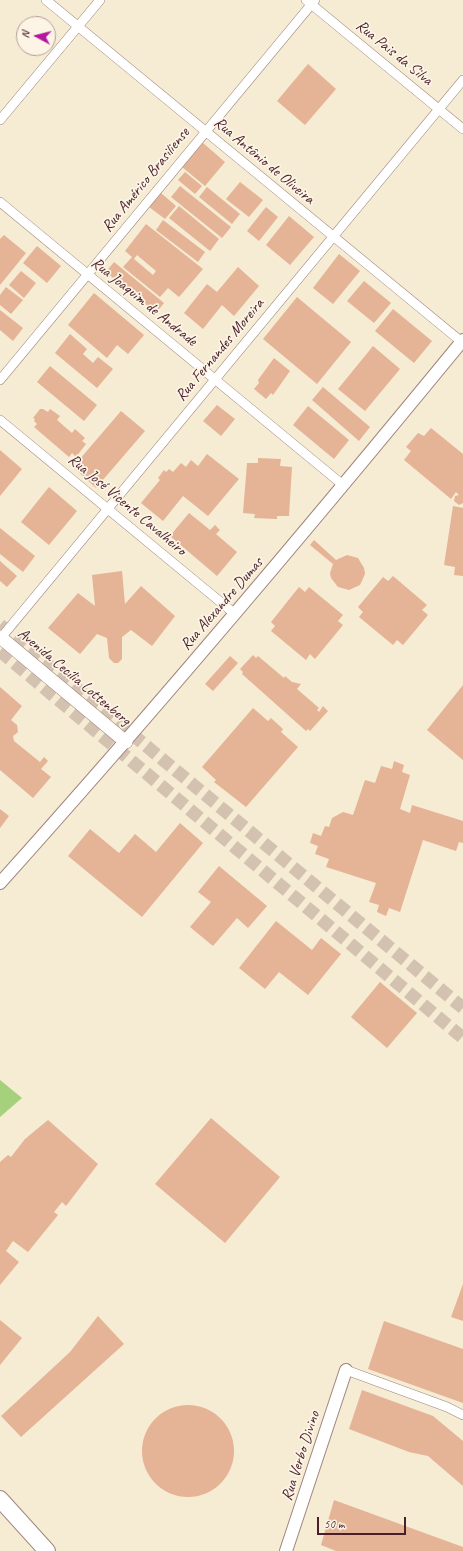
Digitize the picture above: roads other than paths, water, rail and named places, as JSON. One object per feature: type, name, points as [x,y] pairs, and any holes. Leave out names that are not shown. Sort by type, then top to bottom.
[{"type":"highway","points":[[0,1499],[47,1551]]},
{"type":"main road","name":"Avenida Cecília Lottenberg","points":[[0,638],[126,742]]},
{"type":"street","name":"Rua Antônio de Oliveira","points":[[46,0],[462,342]]},
{"type":"street","points":[[0,120],[100,0]]},
{"type":"street","name":"Rua Pais da Silva","points":[[311,1],[463,129]]},
{"type":"street","name":"Rua Américo Brasiliense","points":[[0,380],[88,275],[311,1]]},
{"type":"street","name":"Rua Fernandes Moreira","points":[[0,638],[463,80]]},
{"type":"street","name":"Rua Joaquim de Andrade","points":[[0,202],[343,485]]},
{"type":"street","name":"Rua Alexandre Dumas","points":[[0,883],[126,742],[462,342]]},
{"type":"street","name":"Rua José Vicente Cavalheiro","points":[[0,420],[109,508],[235,614]]},
{"type":"street","points":[[346,1370],[447,1406],[463,1415]]},
{"type":"street","name":"Rua Verbo Divino","points":[[286,1551],[346,1370]]},
{"type":"tunnel","points":[[0,625],[463,1008]]},
{"type":"tunnel","points":[[0,651],[463,1038]]}]
